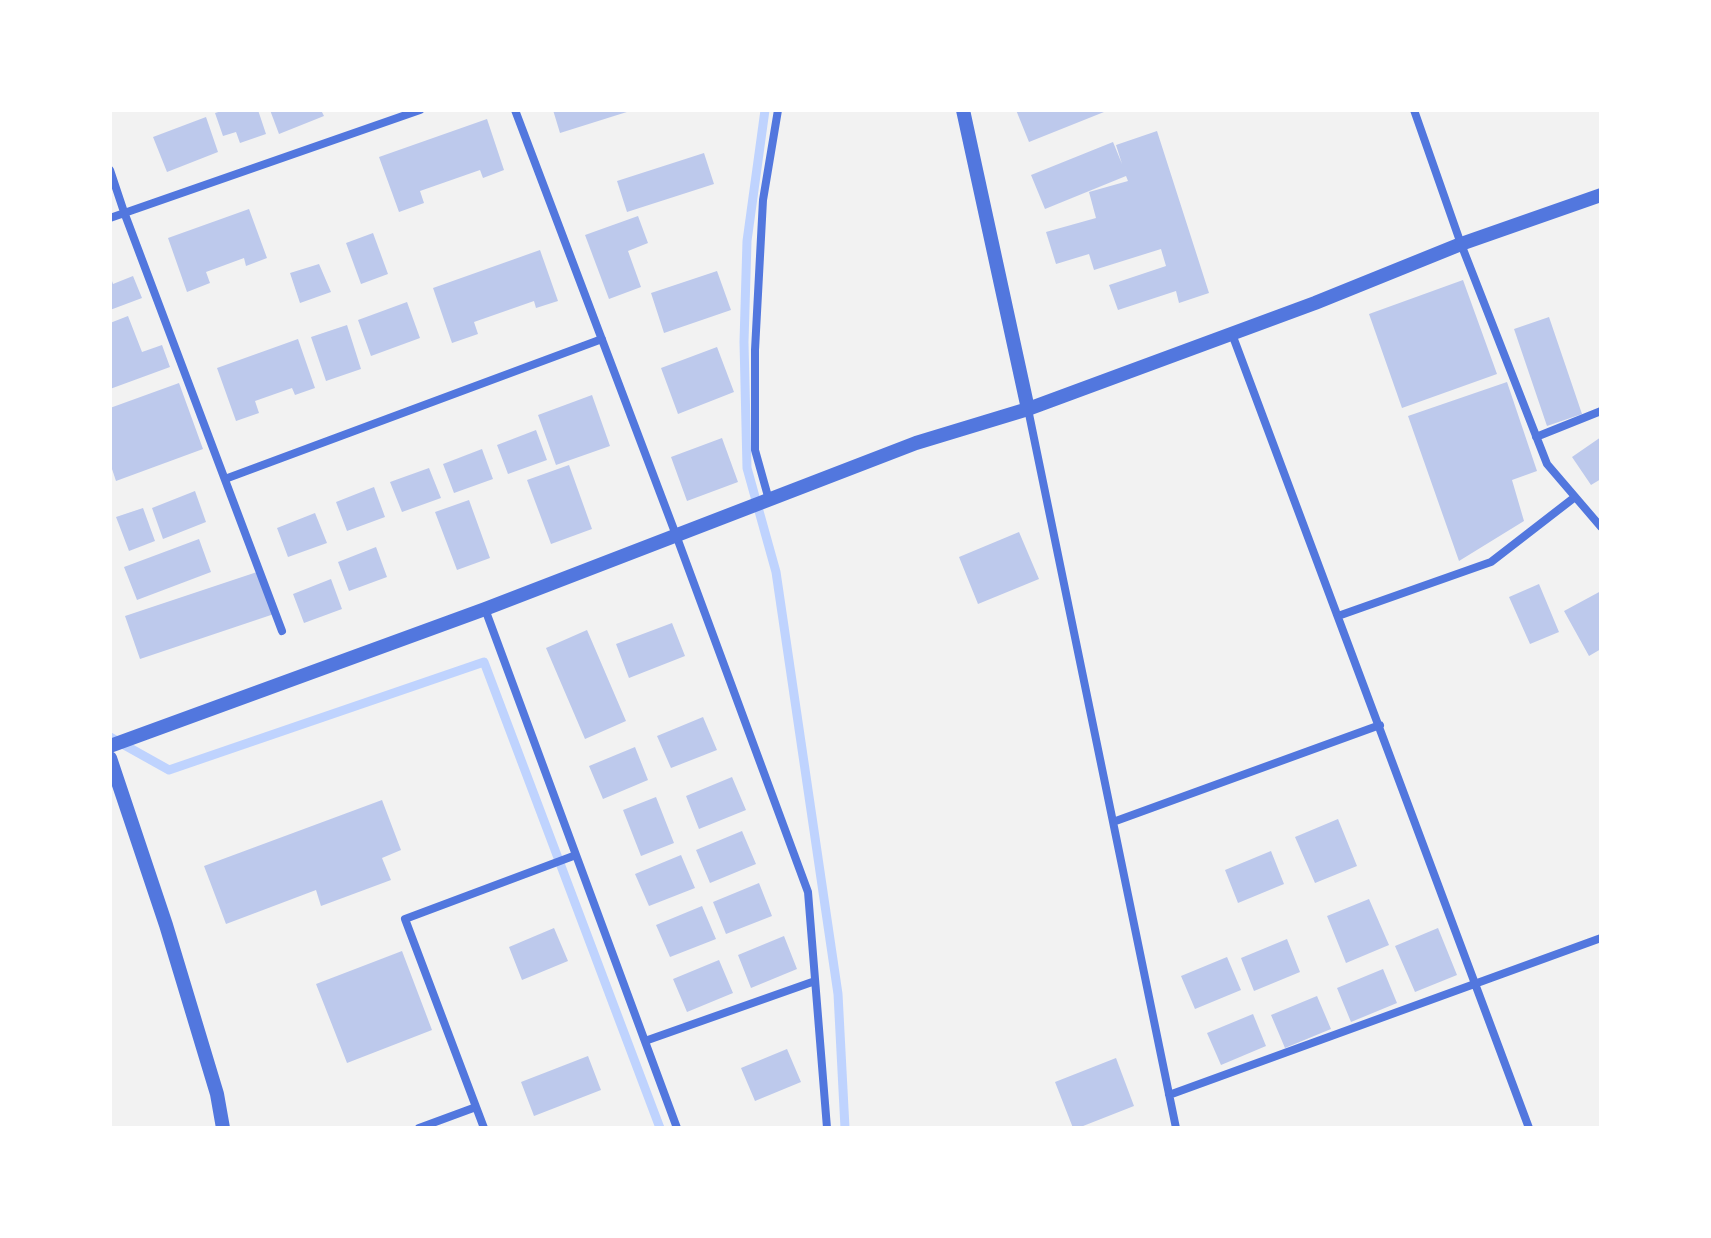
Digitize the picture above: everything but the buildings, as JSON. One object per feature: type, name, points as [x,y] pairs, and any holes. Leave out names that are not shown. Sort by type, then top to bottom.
[{"type":"street","points":[[110,218],[420,110]]},
{"type":"street","points":[[515,110],[808,892],[827,1128]]},
{"type":"street","points":[[769,500],[755,450],[755,350],[763,200],[778,110]]},
{"type":"street","points":[[963,110],[1176,1128]]},
{"type":"street","points":[[1414,110],[1461,244],[1547,464],[1601,527]]},
{"type":"street","points":[[110,170],[282,631]]},
{"type":"street","points":[[110,746],[485,609],[916,443],[1028,409],[1315,303],[1461,244],[1601,195]]},
{"type":"street","points":[[1232,334],[1529,1128]]},
{"type":"street","points":[[225,479],[602,339]]},
{"type":"street","points":[[1536,437],[1601,411]]},
{"type":"street","points":[[1338,616],[1491,562],[1575,497]]},
{"type":"street","points":[[485,609],[677,1128]]},
{"type":"street","points":[[1113,822],[1380,725]]},
{"type":"street","points":[[110,758],[166,925],[217,1094],[223,1128]]},
{"type":"street","points":[[484,1128],[405,919],[576,855]]},
{"type":"street","points":[[1169,1095],[1601,938]]},
{"type":"street","points":[[645,1041],[815,981]]},
{"type":"street","points":[[419,1128],[476,1107]]},
{"type":"waterway","points":[[765,110],[747,241],[744,342],[747,468],[776,572],[838,994],[845,1128]]},
{"type":"waterway","points":[[110,737],[169,770],[484,662],[660,1128]]}]
